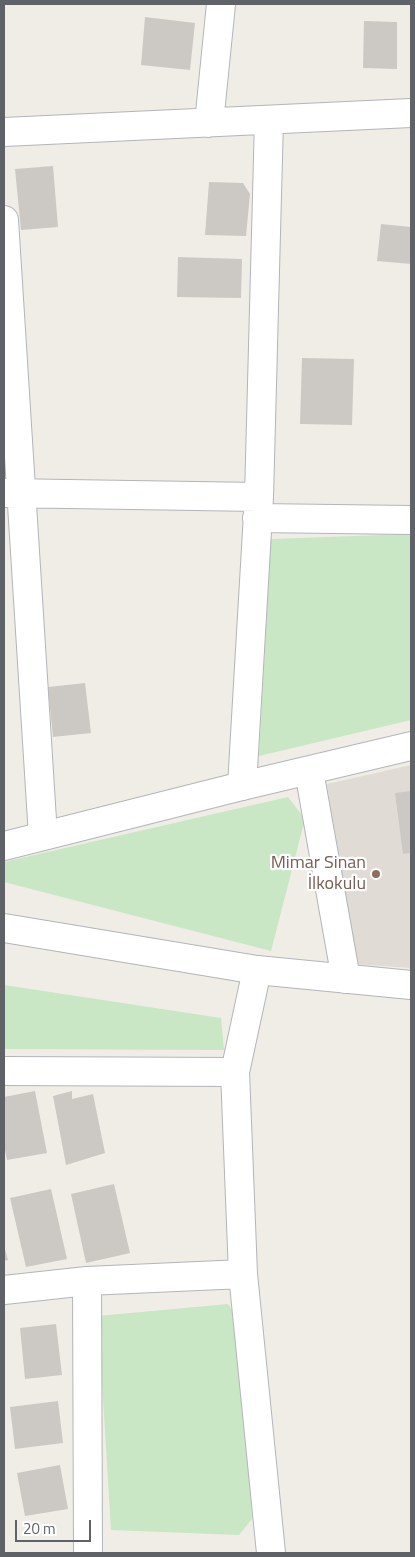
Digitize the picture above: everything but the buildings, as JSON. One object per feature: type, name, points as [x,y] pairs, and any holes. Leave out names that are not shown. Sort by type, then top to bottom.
[{"type":"street","points":[[209,123],[221,4]]},
{"type":"street","points":[[4,132],[411,113]]},
{"type":"street","points":[[242,786],[258,508],[269,120]]},
{"type":"street","points":[[4,220],[12,493],[43,836]]},
{"type":"street","points":[[12,493],[258,508],[411,520]]},
{"type":"street","points":[[4,846],[411,746]]},
{"type":"street","points":[[309,771],[346,979]]},
{"type":"street","points":[[4,928],[257,970],[411,985]]},
{"type":"street","points":[[257,970],[235,1072],[243,1274],[271,1553]]},
{"type":"street","points":[[4,1071],[235,1072]]},
{"type":"street","points":[[4,1290],[87,1281],[243,1274]]},
{"type":"street","points":[[87,1281],[88,1553]]},
{"type":"street","points":[[72,1553],[102,1553]]},
{"type":"shaded area","name":"Mimar Sinan İlkokulu","points":[[411,765],[411,968],[353,964],[327,784]]},
{"type":"green space","points":[[411,534],[411,720],[259,756],[271,539]]},
{"type":"green space","points":[[288,797],[305,819],[271,951],[4,882],[4,862]]},
{"type":"green space","points":[[4,985],[221,1018],[224,1050],[4,1049]]},
{"type":"green space","points":[[228,1304],[239,1321],[252,1519],[239,1535],[111,1530],[98,1316]]},
{"type":"place","name":"Mimar Sinan İlkokulu","points":[[376,874]]}]
